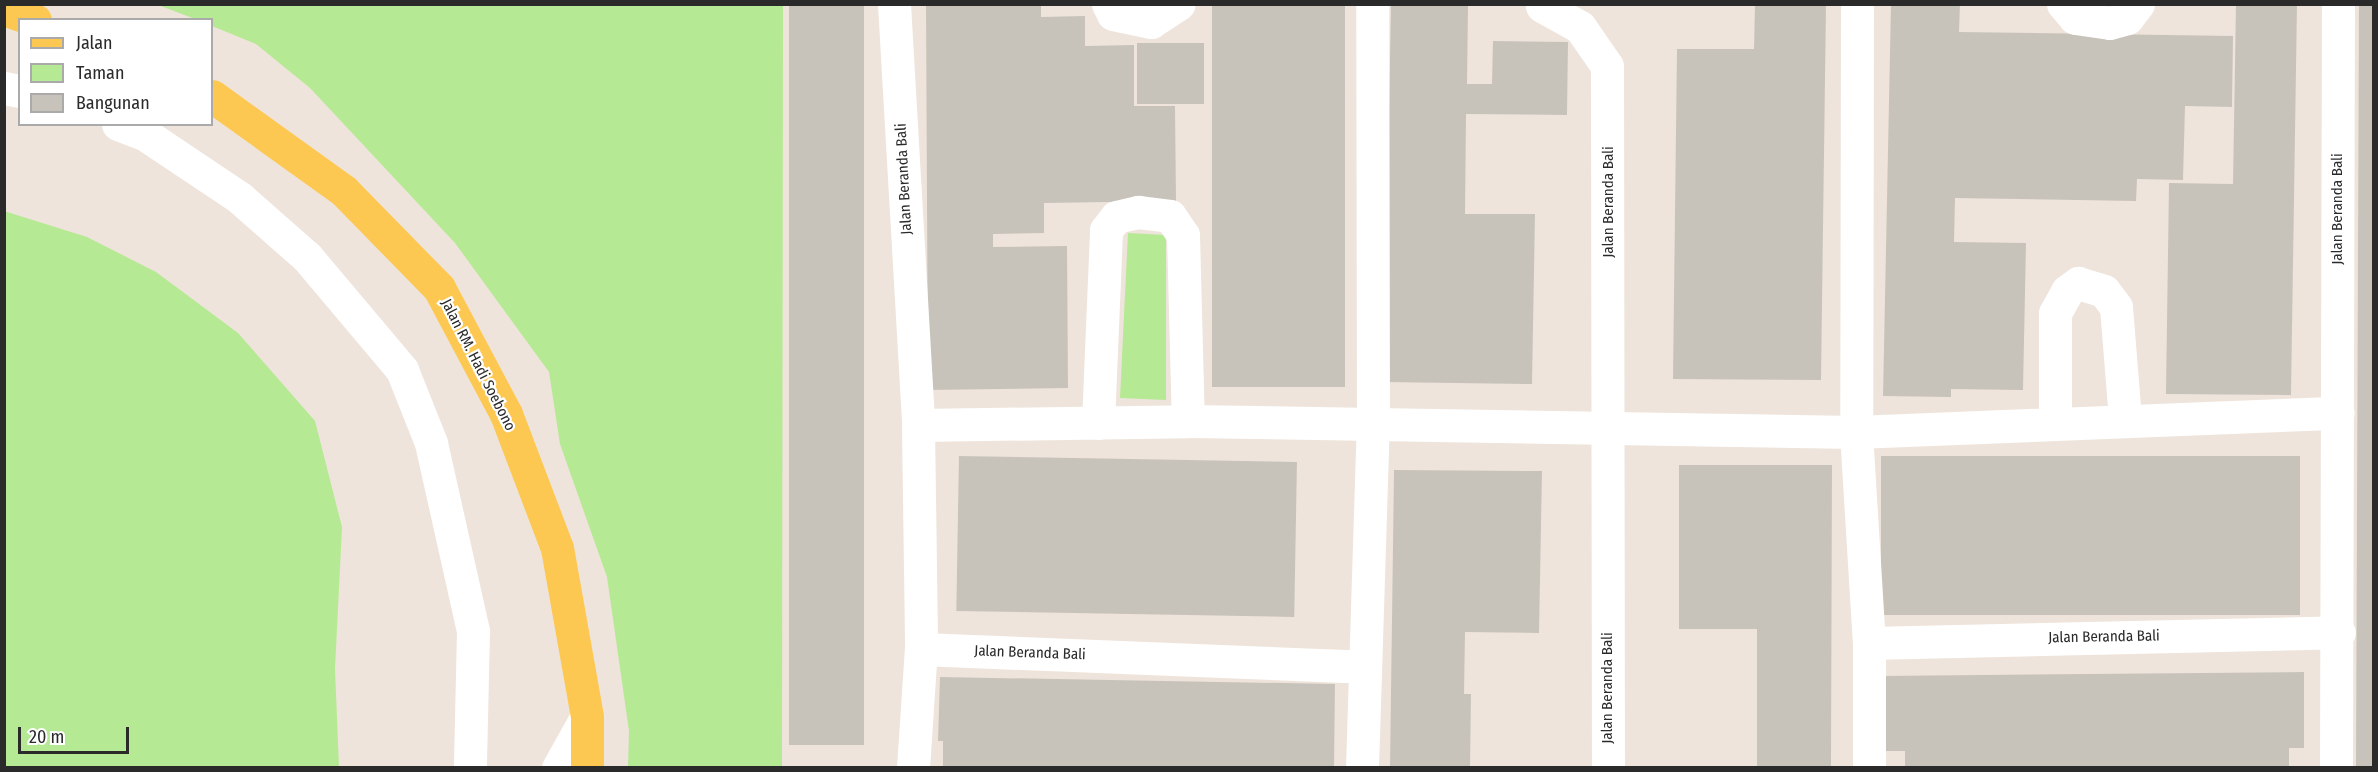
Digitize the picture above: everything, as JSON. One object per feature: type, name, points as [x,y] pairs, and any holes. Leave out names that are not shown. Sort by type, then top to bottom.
[{"type":"main road","points":[[4,9],[29,18]]},
{"type":"main road","name":"Jalan RM. Hadi Soebono","points":[[213,97],[344,191],[439,288],[506,414],[557,548],[587,716],[587,768]]},
{"type":"street","name":"Jalan Beranda Bali","points":[[894,4],[918,425],[921,649],[1363,667]]},
{"type":"street","points":[[1108,4],[1113,14],[1151,22],[1179,4]]},
{"type":"street","points":[[1362,768],[1363,667],[1373,424],[1372,4]]},
{"type":"street","points":[[1857,4],[1856,432],[1869,643],[1869,768]]},
{"type":"street","points":[[2063,4],[2075,18],[2110,22],[2127,18],[2138,4]]},
{"type":"street","name":"Jalan Beranda Bali","points":[[2336,768],[2339,632],[2338,4]]},
{"type":"street","name":"Jalan Beranda Bali","points":[[1542,6],[1580,27],[1607,66],[1608,768]]},
{"type":"street","points":[[123,126],[146,135],[240,198],[308,257],[402,370],[431,443],[473,631],[470,768]]},
{"type":"street","points":[[1098,423],[1106,230],[1116,218],[1138,212],[1170,216],[1183,235],[1188,421]]},
{"type":"street","points":[[2055,422],[2055,313],[2067,291],[2079,283],[2104,291],[2116,307],[2124,420]]},
{"type":"street","points":[[918,425],[1188,421],[1856,432],[2055,422],[2338,413]]},
{"type":"street","name":"Jalan Beranda Bali","points":[[1869,643],[2339,632]]},
{"type":"street","points":[[913,768],[921,649]]},
{"type":"street","points":[[558,768],[587,716]]},
{"type":"green space","points":[[158,5],[783,5],[782,767],[628,767],[629,731],[607,577],[560,444],[549,372],[455,243],[310,88],[256,44],[213,26],[213,18],[192,18]]},
{"type":"green space","points":[[4,211],[87,237],[156,272],[238,333],[315,421],[342,527],[335,669],[339,767],[5,767]]},
{"type":"green space","points":[[1128,233],[1166,235],[1166,400],[1120,398]]},
{"type":"building","points":[[789,4],[864,4],[864,745],[789,745]]},
{"type":"building","points":[[926,4],[1041,4],[1041,17],[1085,16],[1085,46],[1134,45],[1134,106],[1175,106],[1176,201],[1044,203],[1044,233],[993,234],[993,247],[1067,246],[1068,388],[928,390]]},
{"type":"building","points":[[1212,4],[1345,4],[1345,387],[1212,387]]},
{"type":"building","points":[[1755,4],[1826,4],[1821,380],[1673,379],[1677,49],[1754,49]]},
{"type":"building","points":[[1891,4],[1960,4],[1959,32],[2233,36],[2232,107],[2185,106],[2183,180],[2137,179],[2136,201],[1955,198],[1954,242],[2026,243],[2023,390],[1951,389],[1951,397],[1883,396]]},
{"type":"building","points":[[2236,4],[2297,4],[2291,395],[2166,394],[2169,183],[2233,184]]},
{"type":"building","points":[[2359,4],[2373,4],[2373,768],[2356,768]]},
{"type":"building","points":[[1391,5],[1468,5],[1467,84],[1492,84],[1493,41],[1568,42],[1567,115],[1466,114],[1465,214],[1535,214],[1532,384],[1384,382]]},
{"type":"building","points":[[1137,43],[1204,43],[1204,104],[1137,104]]},
{"type":"building","points":[[959,456],[1297,462],[1294,617],[956,611]]},
{"type":"building","points":[[1881,456],[2300,456],[2300,615],[1881,615]]},
{"type":"building","points":[[1679,465],[1832,465],[1831,768],[1757,768],[1757,629],[1679,629]]},
{"type":"building","points":[[1394,470],[1542,471],[1539,633],[1465,632],[1464,694],[1471,694],[1470,768],[1390,768]]},
{"type":"building","points":[[2304,672],[2304,748],[2289,748],[2289,768],[1905,768],[1905,751],[1881,751],[1881,676]]},
{"type":"building","points":[[940,677],[1335,684],[1334,768],[943,768],[943,741],[938,741]]}]
